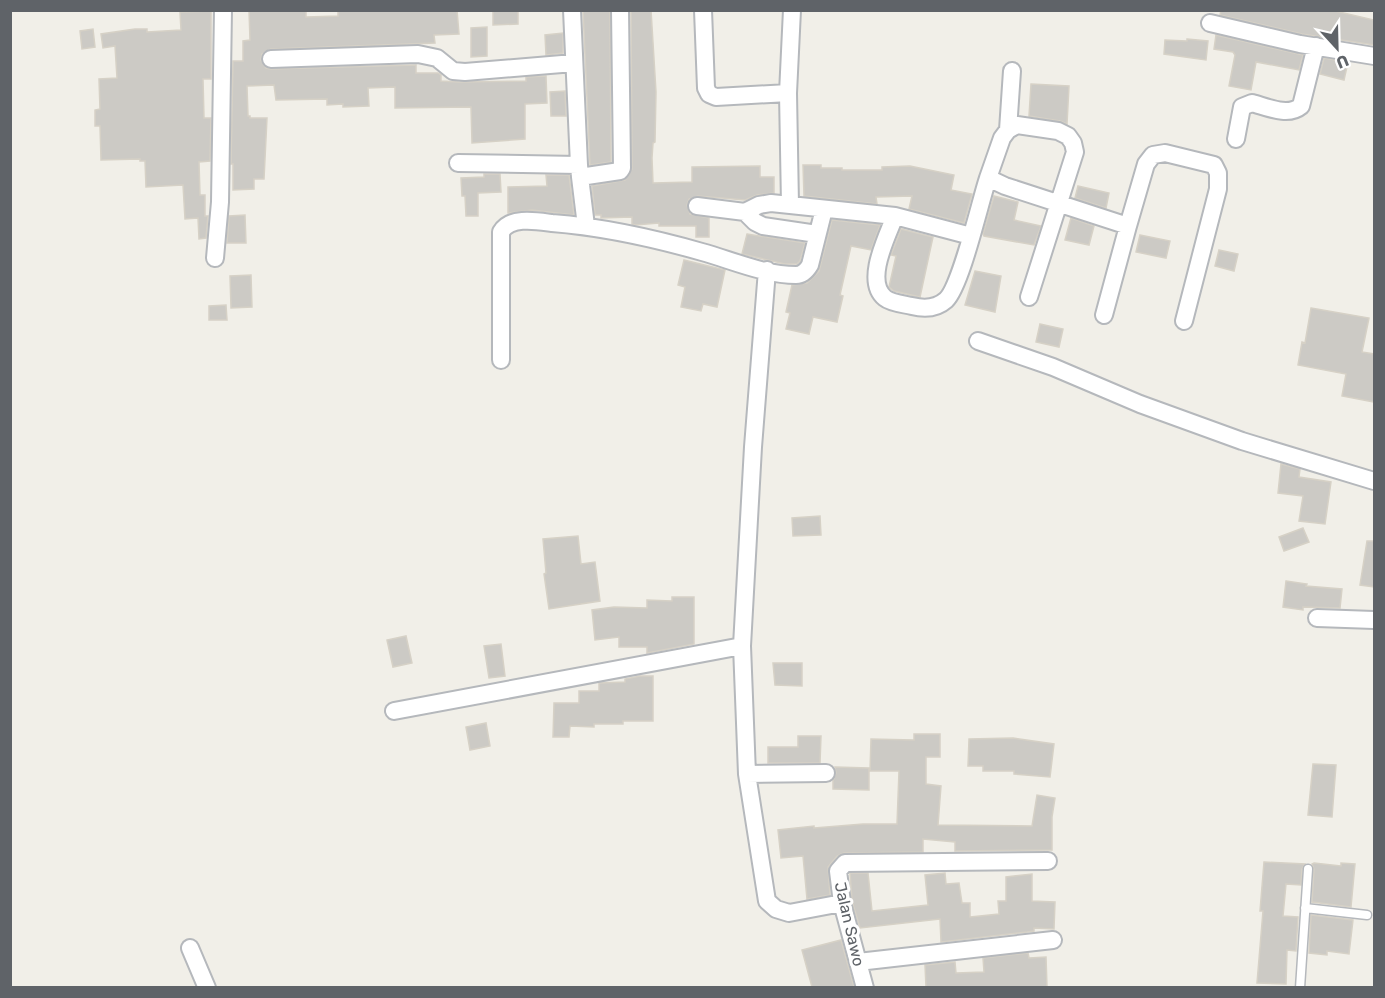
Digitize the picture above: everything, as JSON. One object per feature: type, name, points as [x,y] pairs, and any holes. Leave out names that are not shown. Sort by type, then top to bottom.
[{"type":"street","points":[[215,258],[220,202],[223,10]]},
{"type":"street","points":[[572,10],[580,171],[586,226]]},
{"type":"street","points":[[458,164],[618,172],[622,168],[620,10]]},
{"type":"street","points":[[704,10],[706,88],[710,94],[716,97],[788,93]]},
{"type":"street","points":[[790,206],[788,93],[792,10]]},
{"type":"street","points":[[1210,23],[1374,56]]},
{"type":"street","points":[[1236,139],[1242,106],[1252,103],[1286,112],[1296,111],[1301,106],[1316,46]]},
{"type":"street","points":[[271,59],[418,54],[437,58],[453,71],[465,72],[574,63]]},
{"type":"street","points":[[1008,130],[1012,71]]},
{"type":"street","points":[[895,216],[875,274],[877,288],[886,299],[922,309],[936,307],[947,299],[958,276],[988,178],[1002,138],[1008,130],[1017,125],[1058,131],[1068,136],[1075,152],[1029,297]]},
{"type":"street","points":[[1104,315],[1146,164],[1153,155],[1165,153],[1214,165],[1218,173],[1218,189],[1184,321]]},
{"type":"street","points":[[988,178],[1058,205],[1128,226]]},
{"type":"street","points":[[697,206],[745,212],[759,205],[771,203],[895,216],[971,236]]},
{"type":"street","points":[[501,360],[501,232],[504,227],[513,223],[532,221],[586,226],[657,239],[767,270],[797,275],[802,274],[810,265],[824,209]]},
{"type":"street","points":[[745,212],[763,226],[817,234]]},
{"type":"street","points":[[767,270],[753,447],[742,646],[747,774],[767,901],[776,909],[789,913],[842,903]]},
{"type":"street","points":[[978,341],[1053,367],[1140,404],[1242,441],[1374,481]]},
{"type":"street","points":[[1317,618],[1374,620]]},
{"type":"street","points":[[394,711],[742,646]]},
{"type":"street","points":[[747,774],[826,772]]},
{"type":"street","name":"Jalan Sawo","points":[[865,987],[842,903],[838,871],[845,863],[1048,861]]},
{"type":"street","points":[[858,962],[1053,940]]},
{"type":"street","points":[[190,948],[207,987]]},
{"type":"lane","points":[[1300,987],[1308,869]]},
{"type":"lane","points":[[1305,908],[1366,915]]},
{"type":"building","points":[[249,10],[306,10],[306,17],[338,16],[338,10],[457,10],[459,34],[434,35],[435,43],[271,49],[262,54],[261,60],[266,68],[271,69],[416,65],[416,73],[438,73],[441,75],[441,81],[526,81],[526,77],[546,76],[547,103],[525,104],[525,139],[472,143],[471,107],[395,108],[395,87],[368,88],[369,106],[343,107],[343,104],[327,105],[327,99],[276,100],[274,85],[247,86],[248,116],[267,118],[264,179],[254,179],[254,189],[233,190],[233,164],[231,164],[233,61],[243,61],[243,41],[250,40]]},
{"type":"building","points":[[493,10],[518,10],[518,24],[493,25]]},
{"type":"building","points":[[583,10],[610,10],[611,162],[590,165]]},
{"type":"building","points":[[631,10],[651,10],[656,92],[655,142],[652,158],[653,183],[692,182],[692,167],[760,166],[760,177],[774,177],[774,193],[757,195],[745,200],[698,196],[689,199],[687,205],[690,214],[709,218],[709,237],[696,237],[696,226],[659,226],[659,223],[635,225],[632,224],[632,217],[601,218],[601,215],[595,215],[592,186],[625,180],[632,169]]},
{"type":"building","points":[[1221,10],[1331,10],[1374,20],[1374,45],[1302,34],[1220,15]]},
{"type":"building","points":[[211,11],[211,79],[203,79],[204,118],[211,118],[210,161],[199,162],[200,195],[205,195],[205,216],[208,216],[206,238],[199,239],[198,218],[185,219],[183,185],[146,187],[145,161],[140,161],[140,159],[101,160],[100,126],[95,126],[95,110],[100,109],[99,79],[117,78],[115,46],[103,48],[101,34],[135,29],[147,29],[147,32],[181,30],[180,12]]},
{"type":"building","points":[[487,27],[487,56],[471,57],[471,28]]},
{"type":"building","points":[[93,29],[95,47],[82,49],[80,31]]},
{"type":"building","points":[[563,33],[563,53],[546,55],[545,35]]},
{"type":"building","points":[[1216,35],[1303,55],[1299,70],[1256,62],[1251,90],[1229,86],[1235,55],[1233,52],[1214,49]]},
{"type":"building","points":[[1187,39],[1208,41],[1206,60],[1164,54],[1165,40],[1187,41]]},
{"type":"building","points":[[1324,58],[1348,62],[1344,80],[1320,74]]},
{"type":"building","points":[[1031,84],[1069,86],[1067,124],[1029,116]]},
{"type":"building","points":[[565,91],[566,116],[551,116],[550,92]]},
{"type":"building","points":[[803,165],[821,165],[821,168],[842,168],[842,170],[882,170],[882,167],[910,166],[954,175],[951,190],[972,194],[964,223],[909,209],[912,196],[876,197],[877,204],[804,196]]},
{"type":"building","points":[[484,174],[500,174],[501,192],[478,193],[478,216],[466,216],[461,178],[484,177]]},
{"type":"building","points":[[546,175],[569,175],[574,215],[532,210],[508,213],[508,187],[547,186]]},
{"type":"building","points":[[1078,186],[1109,193],[1106,208],[1075,198]]},
{"type":"building","points":[[994,196],[1018,202],[1014,220],[1041,226],[1034,245],[984,236]]},
{"type":"building","points":[[245,215],[246,243],[227,243],[229,216]]},
{"type":"building","points":[[1071,218],[1094,226],[1089,245],[1065,240]]},
{"type":"building","points":[[832,220],[880,225],[871,250],[851,246],[840,295],[843,296],[837,322],[813,317],[809,334],[786,329],[790,313],[786,312],[792,285],[807,283],[819,271]]},
{"type":"building","points":[[901,229],[933,237],[920,297],[894,291],[889,287],[896,256],[891,255]]},
{"type":"building","points":[[747,234],[805,243],[800,261],[797,264],[785,264],[742,254]]},
{"type":"building","points":[[1140,235],[1170,241],[1166,258],[1136,252]]},
{"type":"building","points":[[1219,250],[1238,254],[1234,271],[1215,266]]},
{"type":"building","points":[[684,260],[725,270],[717,307],[703,304],[701,311],[681,307],[685,287],[678,285]]},
{"type":"building","points":[[975,271],[1001,276],[995,312],[965,305]]},
{"type":"building","points":[[251,275],[252,307],[231,308],[230,276]]},
{"type":"building","points":[[226,305],[227,320],[209,320],[209,306]]},
{"type":"building","points":[[1311,308],[1369,318],[1362,352],[1374,354],[1374,402],[1342,396],[1346,374],[1298,365],[1302,342],[1305,343]]},
{"type":"building","points":[[1040,324],[1063,329],[1059,347],[1036,342]]},
{"type":"building","points":[[1281,464],[1300,469],[1299,477],[1331,482],[1325,524],[1299,521],[1303,496],[1278,493]]},
{"type":"building","points":[[820,516],[821,535],[793,536],[792,518]]},
{"type":"building","points":[[1303,528],[1309,542],[1284,551],[1279,537]]},
{"type":"building","points":[[578,536],[581,564],[595,562],[600,601],[549,609],[544,574],[546,573],[543,539]]},
{"type":"building","points":[[1367,541],[1374,541],[1374,587],[1360,585]]},
{"type":"building","points":[[1286,581],[1307,584],[1306,586],[1342,589],[1340,608],[1303,607],[1303,610],[1283,607]]},
{"type":"building","points":[[672,597],[694,597],[694,644],[647,653],[647,647],[619,647],[619,637],[595,640],[592,610],[614,607],[647,608],[647,600],[672,601]]},
{"type":"building","points":[[406,636],[412,663],[393,667],[387,640]]},
{"type":"building","points":[[501,644],[505,676],[489,678],[484,646]]},
{"type":"building","points":[[773,663],[802,663],[802,686],[775,685]]},
{"type":"building","points":[[653,676],[653,721],[623,721],[623,724],[594,724],[594,727],[570,726],[569,737],[553,737],[554,703],[579,703],[579,691],[599,691],[599,683],[625,682],[625,679]]},
{"type":"building","points":[[486,723],[490,746],[470,750],[466,727]]},
{"type":"building","points":[[914,734],[940,734],[940,757],[926,757],[926,784],[941,786],[938,825],[1032,826],[1037,795],[1055,798],[1052,817],[1052,850],[955,851],[955,842],[923,839],[923,852],[844,853],[837,856],[828,867],[830,895],[807,899],[803,856],[781,858],[778,830],[814,826],[814,828],[897,824],[899,771],[870,771],[871,739],[914,740]]},
{"type":"building","points":[[798,736],[821,736],[820,763],[768,763],[768,747],[798,747]]},
{"type":"building","points":[[1013,738],[1054,744],[1050,777],[1014,774],[1014,771],[983,771],[983,766],[968,766],[969,739]]},
{"type":"building","points":[[1313,764],[1336,765],[1332,817],[1308,815]]},
{"type":"building","points":[[835,767],[869,768],[869,790],[833,789]]},
{"type":"building","points":[[1264,862],[1305,864],[1302,869],[1301,885],[1286,884],[1283,916],[1298,917],[1296,951],[1287,950],[1286,984],[1257,983],[1263,911],[1260,911]]},
{"type":"building","points":[[1341,863],[1355,864],[1351,907],[1312,902],[1314,869],[1312,864],[1341,866]]},
{"type":"building","points":[[850,873],[868,873],[872,911],[928,905],[925,875],[945,873],[946,884],[959,883],[962,903],[970,903],[970,917],[999,914],[998,901],[1006,901],[1006,877],[1032,874],[1032,901],[1055,902],[1054,929],[1034,928],[1034,931],[941,942],[940,919],[860,928],[852,901]]},
{"type":"building","points":[[1311,915],[1353,920],[1349,954],[1327,951],[1327,955],[1309,953]]},
{"type":"building","points":[[841,940],[854,987],[812,987],[802,950]]},
{"type":"building","points":[[1028,953],[1029,958],[1046,957],[1047,987],[926,987],[925,965],[955,962],[956,973],[984,972],[983,958]]}]
